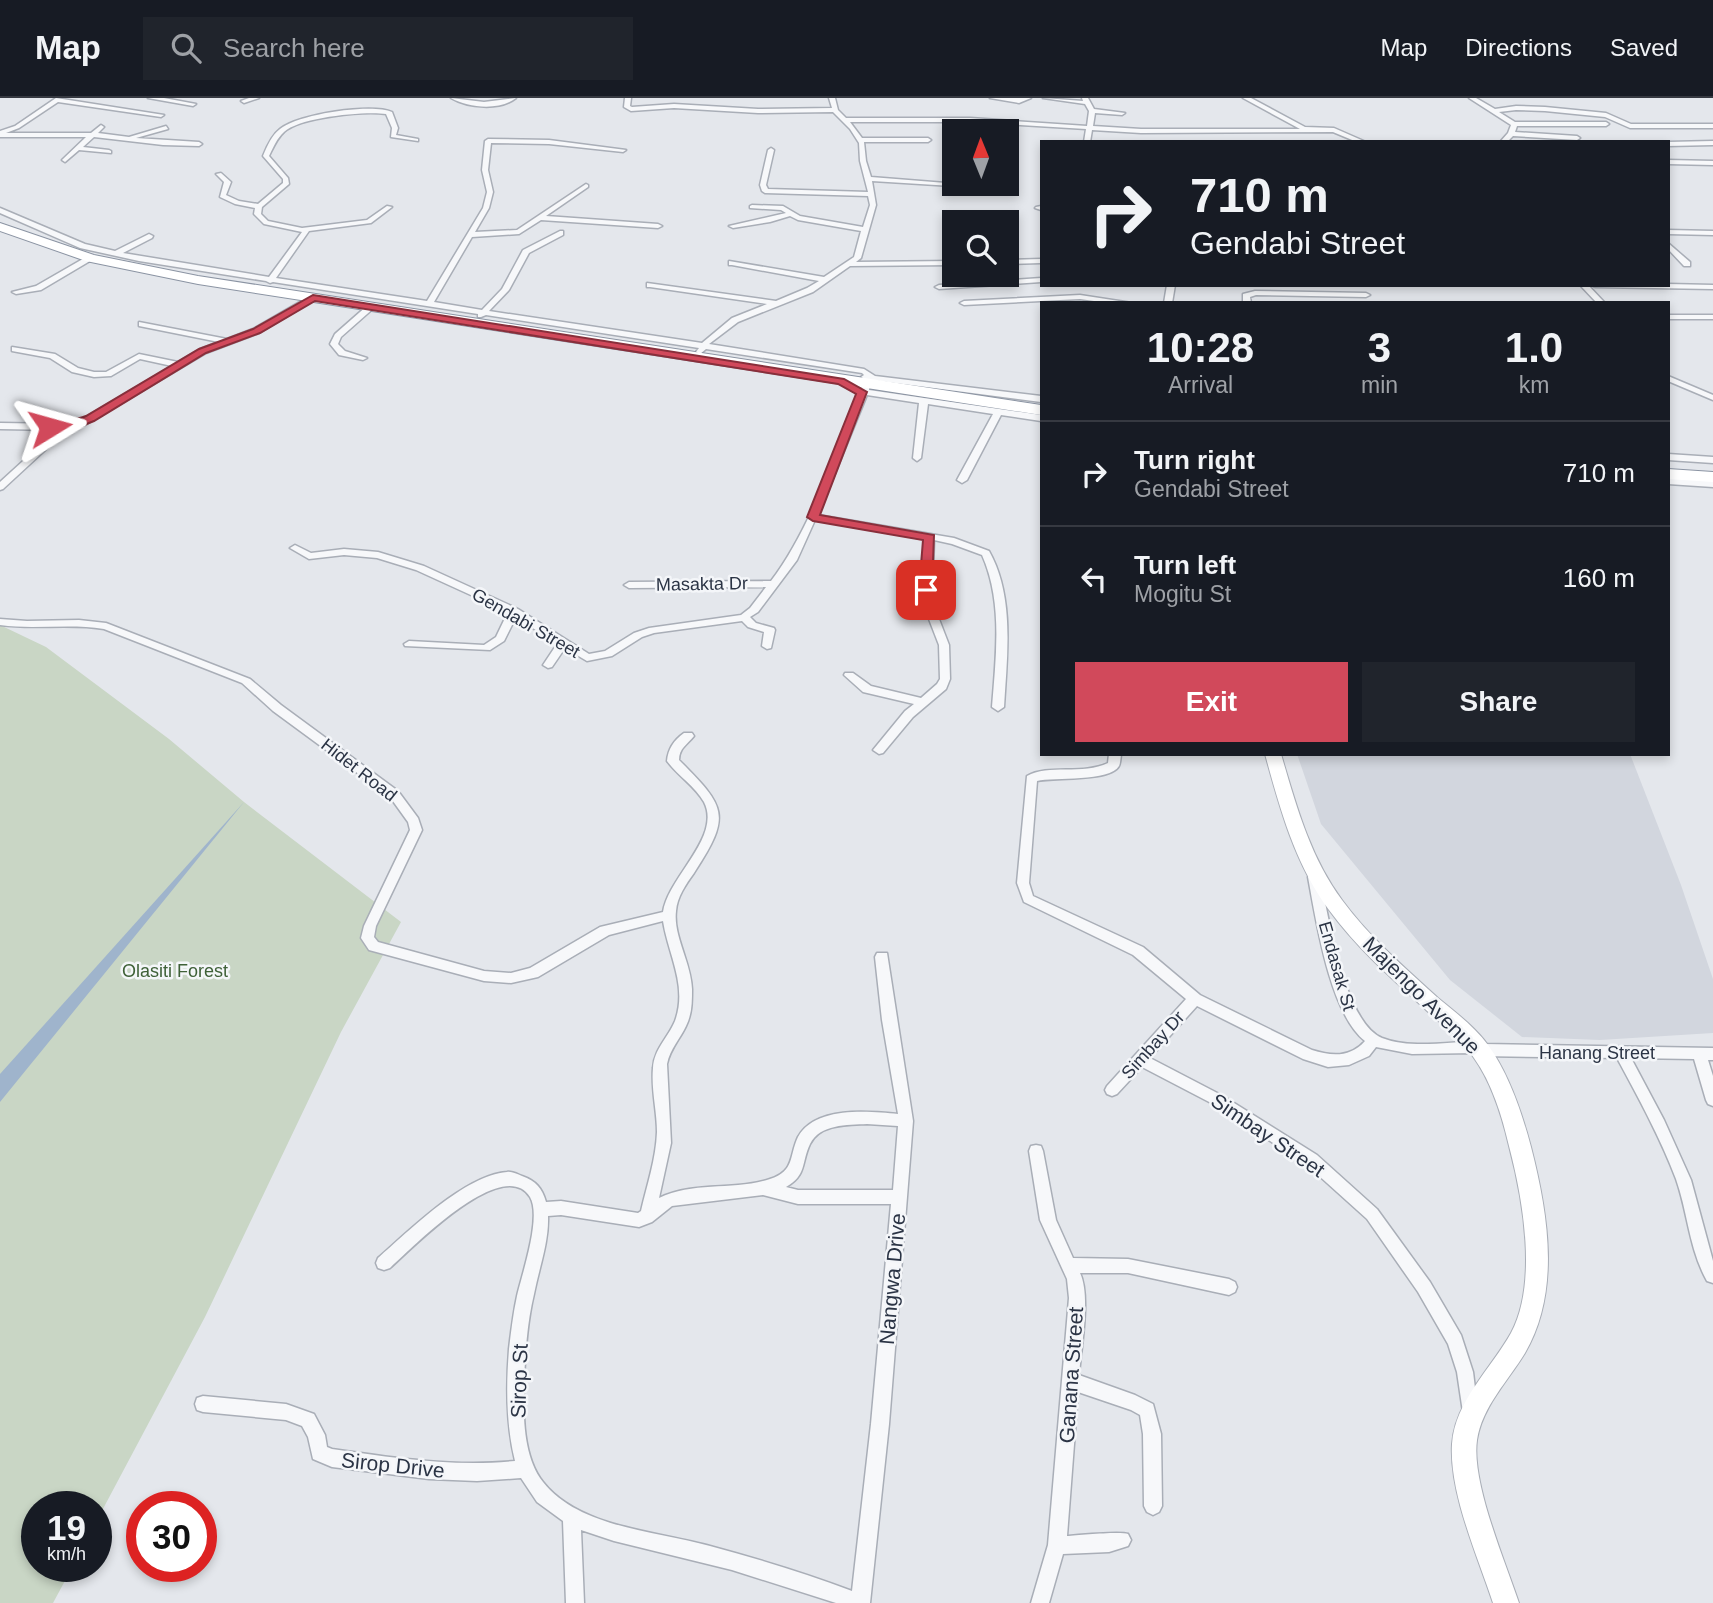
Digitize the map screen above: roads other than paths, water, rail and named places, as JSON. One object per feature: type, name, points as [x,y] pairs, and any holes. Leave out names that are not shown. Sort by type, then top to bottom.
[{"type":"highway","points":[[0,227],[91,258],[160,273],[268,284],[313,298],[370,307],[478,317],[701,352],[841,381],[1001,408],[1040,409]]},
{"type":"highway","points":[[1670,466],[1713,469]]},
{"type":"highway","points":[[1670,474],[1713,477]]},
{"type":"street","points":[[151,98],[193,104]]},
{"type":"street","points":[[244,102],[256,98]]},
{"type":"street","points":[[454,98],[461,101],[504,103],[513,98]]},
{"type":"street","points":[[628,98],[627,107],[631,109],[674,106],[758,111],[835,110]]},
{"type":"street","points":[[701,352],[716,334],[736,320],[827,280],[857,258],[873,205],[872,194],[860,140],[835,110],[832,98]]},
{"type":"street","points":[[993,98],[1016,101],[1028,98]]},
{"type":"street","points":[[1046,98],[1087,100],[1092,111],[1087,140]]},
{"type":"street","points":[[1246,98],[1304,129],[1334,130],[1358,140]]},
{"type":"street","points":[[1472,98],[1514,124],[1606,124]]},
{"type":"street","points":[[0,134],[17,127],[59,99],[161,115]]},
{"type":"street","points":[[1496,111],[1545,109],[1606,115],[1630,126],[1713,126]]},
{"type":"street","points":[[389,207],[369,222],[305,229],[262,221],[257,214],[259,206],[286,184],[286,179],[266,156],[280,132],[289,125],[369,110],[386,111],[395,128],[393,136],[416,140]]},
{"type":"street","points":[[1092,111],[1122,113]]},
{"type":"street","points":[[843,120],[970,120],[1088,129],[1278,132],[1298,132],[1304,129]]},
{"type":"street","points":[[1505,140],[1511,134],[1514,124]]},
{"type":"street","points":[[65,160],[101,127]]},
{"type":"street","points":[[129,138],[166,128]]},
{"type":"street","points":[[1278,132],[1281,140]]},
{"type":"street","points":[[0,134],[93,135],[168,144],[199,144]]},
{"type":"street","points":[[1511,134],[1577,138]]},
{"type":"street","points":[[429,304],[469,235],[483,217],[488,202],[489,180],[485,170],[489,140],[549,142],[623,150]]},
{"type":"street","points":[[860,140],[928,140]]},
{"type":"street","points":[[1670,144],[1713,143]]},
{"type":"street","points":[[77,149],[109,152]]},
{"type":"street","points":[[771,150],[763,185],[765,191],[872,194]]},
{"type":"street","points":[[1670,162],[1713,163]]},
{"type":"street","points":[[219,174],[228,182],[222,196],[237,203],[259,206]]},
{"type":"street","points":[[868,179],[942,183]]},
{"type":"street","points":[[469,235],[513,233],[586,186]]},
{"type":"street","points":[[752,207],[783,208],[798,218],[866,230]]},
{"type":"street","points":[[0,210],[83,246],[116,254],[268,284],[429,304],[478,317],[505,290],[526,252],[560,233]]},
{"type":"street","points":[[733,226],[790,214]]},
{"type":"street","points":[[540,218],[657,226]]},
{"type":"street","points":[[0,227],[19,220]]},
{"type":"street","points":[[268,284],[304,235],[305,229]]},
{"type":"street","points":[[1670,232],[1713,233]]},
{"type":"street","points":[[116,254],[149,236]]},
{"type":"street","points":[[1670,249],[1687,264]]},
{"type":"street","points":[[16,292],[38,288],[91,258]]},
{"type":"street","points":[[1019,262],[1040,261]]},
{"type":"street","points":[[733,263],[827,280]]},
{"type":"street","points":[[849,264],[942,263]]},
{"type":"street","points":[[939,287],[1040,280]]},
{"type":"street","points":[[650,285],[777,303]]},
{"type":"street","points":[[1670,286],[1713,287]]},
{"type":"street","points":[[1586,287],[1599,301]]},
{"type":"street","points":[[1247,301],[1246,296],[1255,293],[1366,295]]},
{"type":"street","points":[[964,303],[1080,297],[1112,301]]},
{"type":"street","points":[[0,426],[65,427],[90,419],[178,365],[225,341],[256,331],[313,298]]},
{"type":"street","points":[[363,358],[342,353],[334,344],[338,336],[370,307]]},
{"type":"street","points":[[1670,317],[1713,317]]},
{"type":"street","points":[[142,324],[225,341]]},
{"type":"street","points":[[15,349],[52,356],[75,370],[94,375],[108,373],[139,356],[178,365]]},
{"type":"street","points":[[701,352],[854,370],[867,385],[924,401],[1001,408],[1040,418]]},
{"type":"street","points":[[1670,379],[1712,398]]},
{"type":"street","points":[[867,385],[1040,400]]},
{"type":"street","points":[[767,646],[769,630],[752,625],[744,617],[754,610],[792,559],[813,517],[867,385]]},
{"type":"street","points":[[917,458],[924,401]]},
{"type":"street","points":[[962,480],[1001,408]]},
{"type":"street","points":[[0,487],[65,427]]},
{"type":"street","points":[[1670,457],[1713,460]]},
{"type":"street","points":[[1670,481],[1713,484]]},
{"type":"street","points":[[813,517],[979,548],[986,552],[991,560],[1002,625],[998,707]]},
{"type":"street","points":[[878,750],[920,702],[942,686],[945,679],[944,645],[927,601],[929,538]]},
{"type":"street","name":"Gendabi Street","points":[[295,548],[309,556],[353,552],[399,561],[448,580],[514,611],[584,657],[600,657],[653,630],[744,617]]},
{"type":"street","name":"Masakta Dr","points":[[629,585],[775,584]]},
{"type":"street","points":[[410,643],[486,648],[500,639],[514,611]]},
{"type":"street","name":"Hidet Road","points":[[0,622],[21,625],[67,621],[98,624],[246,681],[277,708],[394,794],[414,821],[416,830],[370,926],[367,939],[374,946],[484,976],[511,978],[533,973],[605,931],[669,915]]},
{"type":"street","points":[[548,665],[564,642]]},
{"type":"street","points":[[849,675],[867,689],[920,702]]},
{"type":"street","points":[[647,1217],[664,1136],[660,1062],[680,1028],[684,1012],[684,976],[669,915],[672,900],[708,838],[714,821],[713,809],[705,795],[695,781],[673,761],[673,754],[681,741],[688,736]]},
{"type":"street","points":[[1115,756],[1114,765],[1101,772],[1035,776],[1031,779],[1024,890],[1028,899],[1146,956],[1195,999],[1290,1047],[1328,1061],[1356,1057],[1373,1041],[1415,1047],[1479,1049]]},
{"type":"street","name":"Majengo Avenue","points":[[1274,756],[1287,801],[1311,863],[1332,898],[1363,937],[1421,996],[1479,1049],[1494,1072],[1509,1109],[1530,1194],[1537,1269],[1534,1298],[1528,1324],[1470,1414],[1464,1444],[1467,1472],[1506,1603]]},
{"type":"street","name":"Endasak St","points":[[1311,863],[1342,993],[1354,1023],[1373,1041]]},
{"type":"street","name":"Nangwa Drive","points":[[861,1603],[880,1424],[906,1121],[889,1020],[882,957]]},
{"type":"street","name":"Simbay Dr","points":[[1112,1090],[1195,999]]},
{"type":"street","name":"Hanang Street","points":[[1479,1049],[1707,1054]]},
{"type":"street","points":[[1621,1053],[1672,1150],[1690,1200],[1703,1258],[1713,1276]]},
{"type":"street","points":[[1707,1054],[1713,1100]]},
{"type":"street","name":"Simbay Street","points":[[1140,1060],[1218,1100],[1312,1160],[1372,1214],[1424,1287],[1455,1341],[1465,1372],[1470,1414]]},
{"type":"street","points":[[384,1263],[440,1212],[472,1190],[491,1181],[508,1178],[528,1186],[536,1193],[540,1209],[561,1208],[639,1220],[668,1201],[763,1188],[784,1181],[799,1168],[806,1138],[811,1131],[827,1123],[872,1117],[906,1121]]},
{"type":"street","name":"Ganana Street","points":[[1036,1151],[1048,1220],[1075,1279],[1077,1298],[1057,1545],[1040,1603]]},
{"type":"street","points":[[763,1188],[778,1194],[799,1197],[899,1197]]},
{"type":"street","name":"Sirop St","points":[[540,1209],[539,1234],[523,1309],[516,1423],[526,1469],[547,1500],[572,1517],[626,1536],[688,1549],[861,1603]]},
{"type":"street","points":[[1069,1265],[1128,1266],[1229,1287]]},
{"type":"street","points":[[1071,1381],[1135,1403],[1147,1410],[1152,1434],[1153,1506]]},
{"type":"street","name":"Sirop Drive","points":[[203,1404],[286,1412],[308,1420],[316,1435],[319,1453],[332,1458],[456,1472],[526,1469]]},
{"type":"street","points":[[572,1517],[575,1603]]},
{"type":"street","points":[[1057,1545],[1122,1540]]},
{"type":"water","points":[[244,802],[0,1102],[0,1074]]},
{"type":"park label","name":"Olasiti Forest","points":[[175,971]]}]
